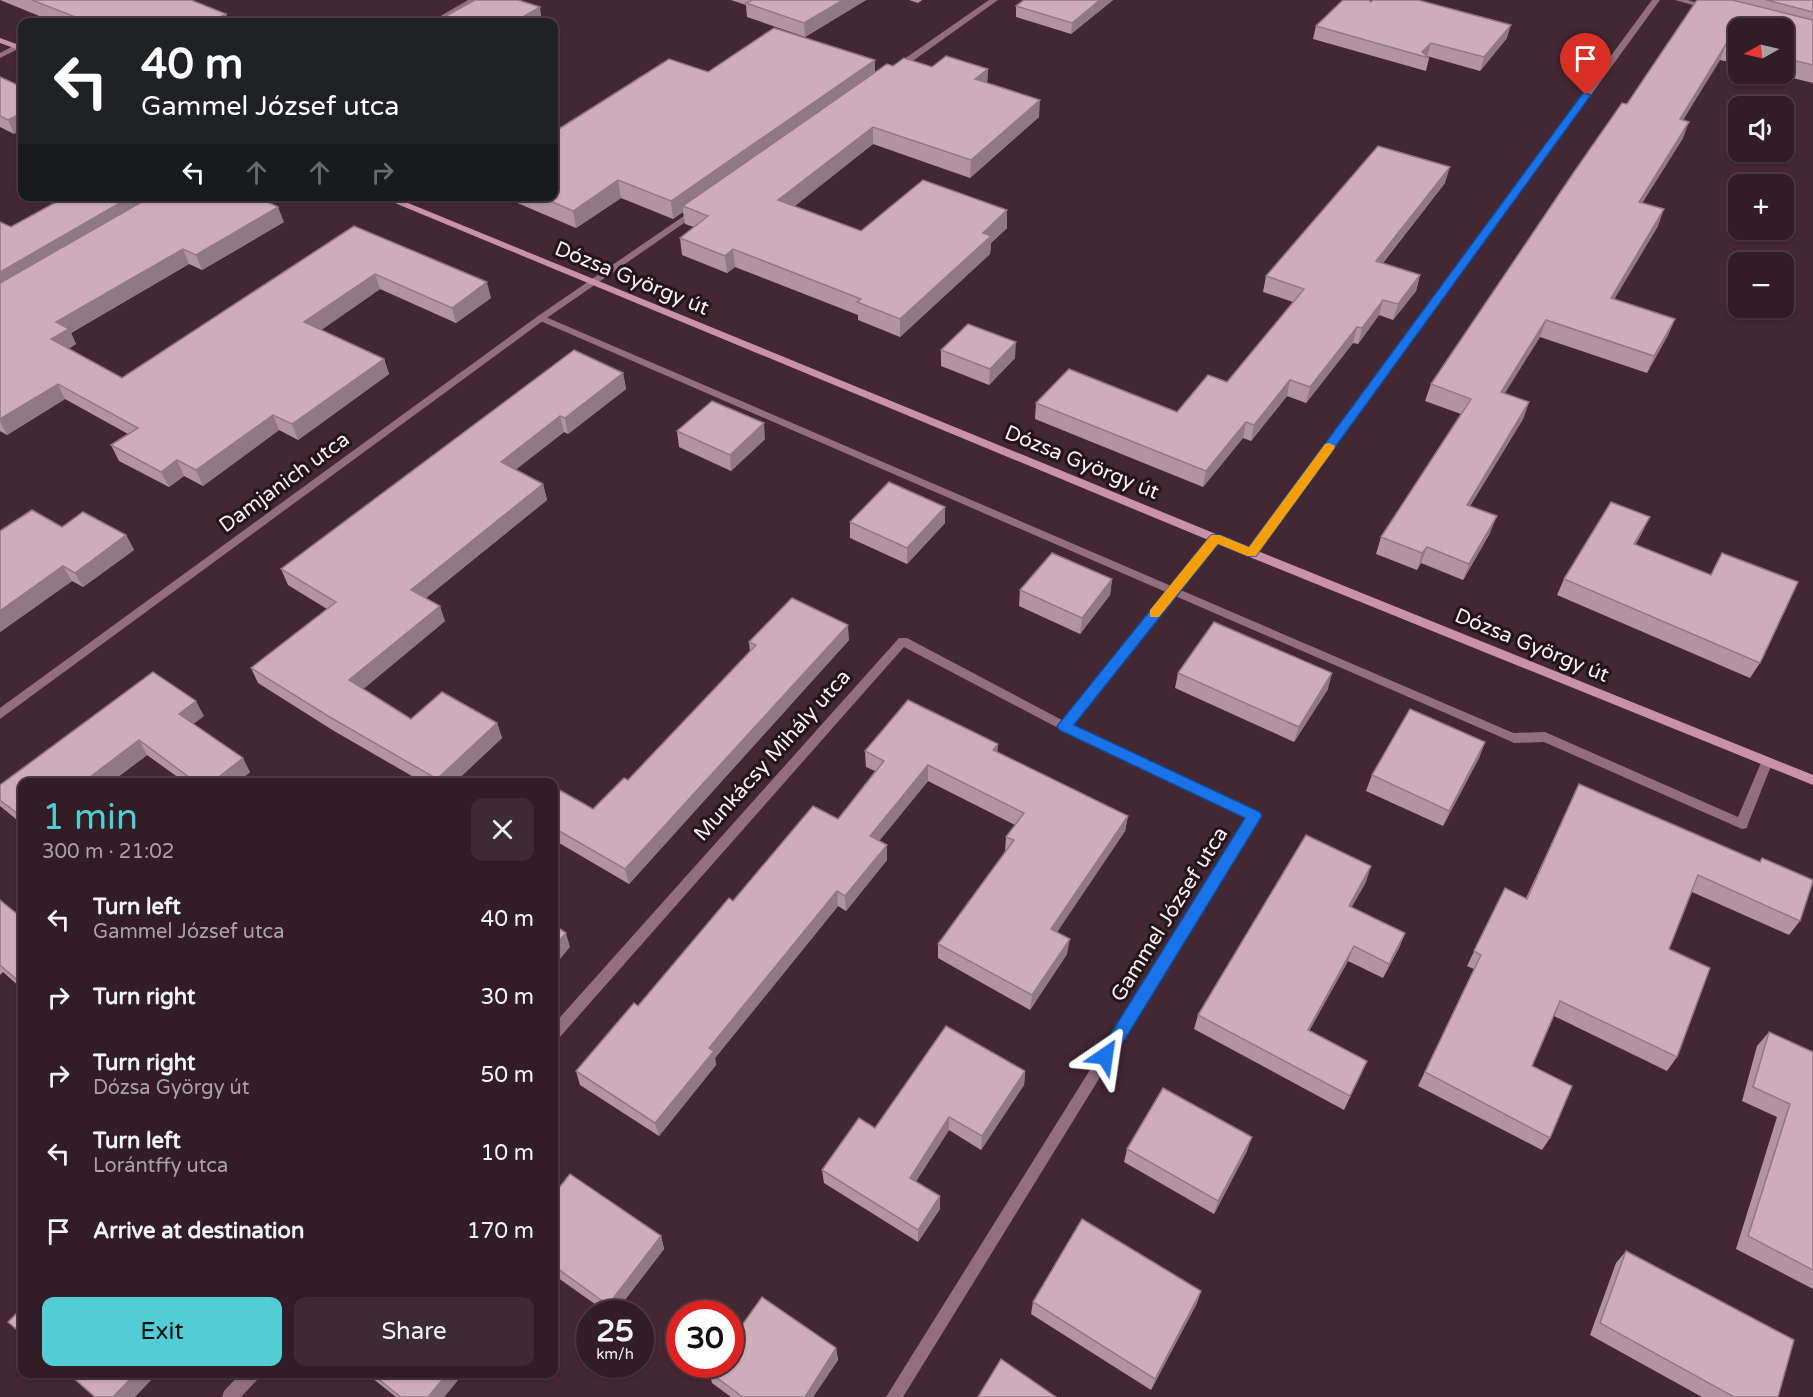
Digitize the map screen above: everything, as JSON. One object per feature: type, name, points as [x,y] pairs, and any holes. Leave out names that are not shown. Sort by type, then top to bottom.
[{"type":"main road","points":[[0,40],[18,47]]},
{"type":"main road","name":"Dózsa György út","points":[[394,201],[1251,553],[1813,780]]},
{"type":"street","points":[[441,18],[473,0]]},
{"type":"street","points":[[887,76],[994,0]]},
{"type":"street","points":[[1251,553],[1656,0]]},
{"type":"street","points":[[1679,0],[1724,11]]},
{"type":"street","points":[[519,10],[540,18]]},
{"type":"street","points":[[0,56],[18,49]]},
{"type":"street","name":"Damjanich utca","points":[[0,714],[541,318],[701,207]]},
{"type":"street","points":[[541,318],[1514,738],[1545,738],[1742,824],[1767,761]]},
{"type":"street","points":[[1064,726],[1216,538]]},
{"type":"street","name":"Munkácsy Mihály utca","points":[[558,1029],[903,641],[1064,726]]},
{"type":"street","name":"Gammel József utca","points":[[894,1397],[1255,816],[1064,726]]},
{"type":"street","points":[[231,1397],[248,1378]]},
{"type":"building","points":[[32,0],[191,0],[226,14],[218,18],[78,18]]},
{"type":"building","points":[[475,0],[518,0],[540,7],[521,18],[442,18]]},
{"type":"building","points":[[752,0],[843,0],[804,23],[746,3]]},
{"type":"building","points":[[1024,0],[1100,0],[1072,23],[1016,6]]},
{"type":"building","points":[[1343,0],[1369,0],[1371,2],[1373,0],[1418,0],[1511,25],[1484,57],[1431,43],[1422,52],[1429,58],[1316,26]]},
{"type":"building","points":[[1697,0],[1732,0],[1813,20],[1813,65],[1794,60],[1794,18],[1728,18],[1728,44],[1726,44],[1680,119],[1689,122],[1639,202],[1664,209],[1611,298],[1675,319],[1654,356],[1546,320],[1501,392],[1529,402],[1467,505],[1497,516],[1469,564],[1427,547],[1422,553],[1381,537],[1471,399],[1431,384],[1622,103],[1627,104]]},
{"type":"building","points":[[1766,0],[1813,0],[1813,12]]},
{"type":"building","points":[[774,28],[875,60],[671,201],[618,180],[573,211],[550,201],[558,201],[558,129],[669,59],[708,72]]},
{"type":"building","points":[[946,56],[988,69],[975,79],[1040,100],[971,160],[873,127],[778,200],[861,231],[923,180],[1007,210],[983,233],[991,236],[900,319],[857,302],[861,299],[733,249],[725,256],[680,238],[708,216],[683,206],[887,64],[893,66],[904,58],[932,67]]},
{"type":"building","points":[[0,77],[18,85],[18,115],[8,120],[0,116]]},
{"type":"building","points":[[1378,146],[1450,167],[1376,261],[1420,275],[1398,304],[1383,300],[1362,328],[1357,327],[1310,387],[1290,380],[1254,425],[1246,422],[1206,471],[1036,403],[1069,369],[1177,412],[1208,375],[1227,382],[1304,289],[1266,276]]},
{"type":"building","points":[[58,201],[123,201],[0,272],[0,222],[11,227]]},
{"type":"building","points":[[143,201],[266,201],[278,207],[196,255],[183,249],[56,322],[69,329],[51,339],[122,378],[354,226],[487,282],[452,308],[375,274],[304,322],[384,359],[292,424],[273,415],[196,470],[177,460],[161,472],[111,445],[138,428],[58,384],[0,419],[0,283]]},
{"type":"building","points":[[968,324],[1016,342],[990,369],[941,350]]},
{"type":"building","points":[[574,350],[623,373],[565,418],[560,416],[501,462],[543,484],[411,590],[440,606],[349,680],[411,719],[442,692],[497,723],[438,778],[328,716],[251,668],[336,602],[281,569]]},
{"type":"building","points":[[712,401],[764,423],[730,455],[677,431]]},
{"type":"building","points":[[889,482],[945,507],[907,548],[850,522]]},
{"type":"building","points":[[1611,502],[1650,517],[1634,544],[1711,575],[1722,553],[1798,582],[1760,663],[1564,579]]},
{"type":"building","points":[[32,510],[62,527],[83,512],[126,535],[75,573],[63,566],[0,611],[0,531]]},
{"type":"building","points":[[1052,553],[1112,579],[1082,618],[1020,590]]},
{"type":"building","points":[[792,598],[848,625],[625,869],[558,830],[558,789],[593,809],[624,778],[628,780],[756,645],[749,642]]},
{"type":"building","points":[[1214,622],[1332,673],[1299,727],[1178,673]]},
{"type":"building","points":[[153,672],[196,701],[179,714],[243,758],[217,778],[190,778],[139,740],[89,778],[18,778],[18,814],[0,800],[0,785]]},
{"type":"building","points":[[908,700],[998,744],[993,750],[1128,816],[1051,929],[1070,939],[1032,995],[938,944],[1014,840],[1006,837],[1024,813],[928,765],[870,836],[887,845],[845,896],[837,891],[709,1048],[714,1051],[655,1123],[576,1071],[634,1003],[638,1006],[729,898],[733,901],[813,806],[838,819],[884,761],[865,751]]},
{"type":"building","points":[[1410,709],[1485,742],[1449,811],[1372,775]]},
{"type":"building","points":[[1579,784],[1760,862],[1762,858],[1813,881],[1800,921],[1698,875],[1669,949],[1710,968],[1677,1057],[1560,1001],[1532,1066],[1572,1086],[1550,1138],[1425,1072],[1481,955],[1474,951],[1505,888],[1527,899]]},
{"type":"building","points":[[1306,835],[1371,866],[1349,906],[1405,933],[1389,964],[1354,946],[1308,1030],[1367,1061],[1350,1096],[1198,1015]]},
{"type":"building","points":[[0,900],[18,915],[18,981],[0,965]]},
{"type":"building","points":[[558,928],[566,933],[558,942]]},
{"type":"building","points":[[946,1026],[1025,1071],[982,1136],[949,1117],[910,1178],[940,1196],[918,1230],[822,1170],[859,1118],[875,1128]]},
{"type":"building","points":[[1769,1032],[1813,1052],[1813,1270],[1748,1236],[1790,1104],[1753,1087]]},
{"type":"building","points":[[1163,1088],[1252,1137],[1218,1201],[1127,1149]]},
{"type":"building","points":[[570,1174],[661,1236],[612,1300],[601,1300],[558,1269],[558,1189]]},
{"type":"building","points":[[1082,1219],[1201,1291],[1155,1379],[1033,1302]]},
{"type":"building","points":[[1626,1251],[1794,1340],[1778,1397],[1734,1397],[1600,1323]]},
{"type":"building","points":[[762,1297],[836,1348],[805,1397],[743,1397],[717,1378],[744,1378],[744,1322]]},
{"type":"building","points":[[18,1312],[18,1331],[8,1322]]},
{"type":"building","points":[[1001,1359],[1056,1397],[978,1397]]},
{"type":"building","points":[[74,1378],[131,1378],[113,1397],[95,1397]]},
{"type":"building","points":[[377,1378],[444,1378],[428,1397],[401,1397]]},
{"type":"slow traffic","points":[[1155,614],[1216,538],[1251,553],[1329,446]]},
{"type":"route","points":[[1105,1056],[1255,816],[1064,726],[1216,538],[1251,553],[1586,95]]}]
